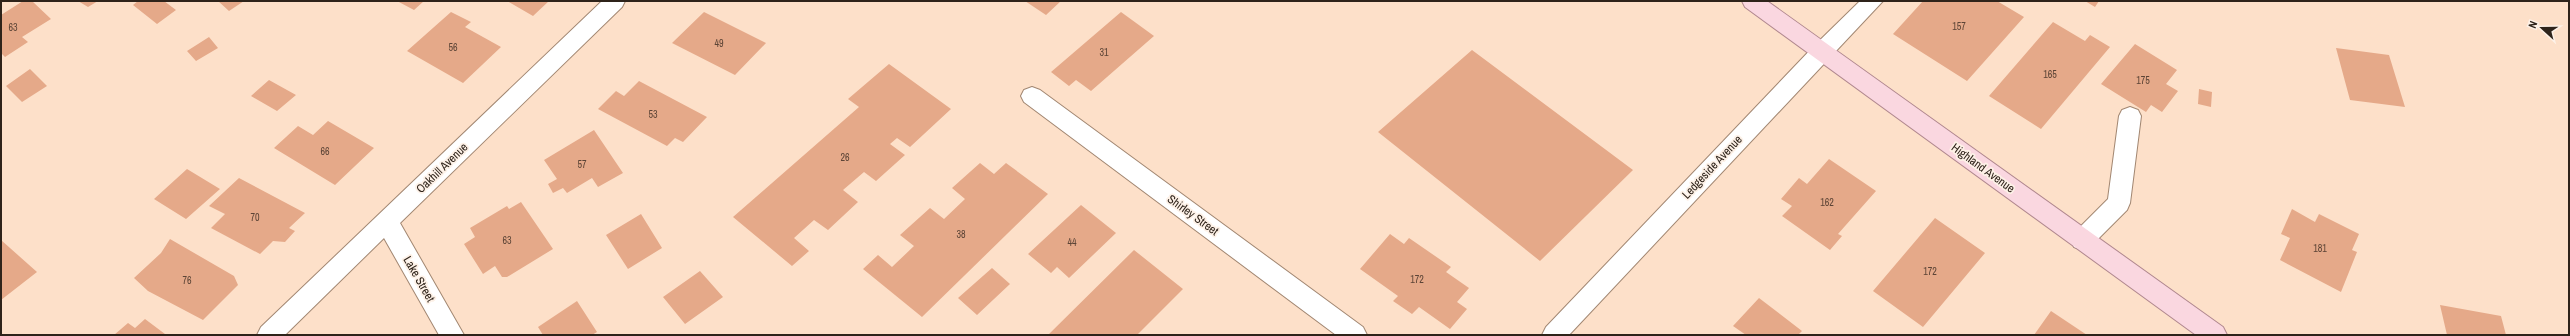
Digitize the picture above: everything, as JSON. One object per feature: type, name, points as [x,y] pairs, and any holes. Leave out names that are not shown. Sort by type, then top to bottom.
[{"type":"main road","name":"Highland Avenue","points":[[1752,1],[2215,335]]},
{"type":"street","name":"Oakhill Avenue","points":[[269,335],[615,1]]},
{"type":"street","name":"Ledgeside Avenue","points":[[1554,335],[1822,51],[1873,1]]},
{"type":"street","name":"Shirley Street","points":[[1032,96],[1355,335]]},
{"type":"street","points":[[2082,240],[2119,203],[2130,116]]},
{"type":"street","name":"Lake Street","points":[[387,222],[452,335]]},
{"type":"building","points":[[23,1],[32,1],[51,19],[22,37],[28,42],[5,57],[1,53],[1,15]]},
{"type":"building","points":[[78,1],[98,1],[88,7]]},
{"type":"building","points":[[138,1],[164,1],[176,10],[157,24],[133,5]]},
{"type":"building","points":[[218,1],[244,1],[229,11]]},
{"type":"building","points":[[397,1],[424,1],[414,10]]},
{"type":"building","points":[[507,1],[549,1],[533,16]]},
{"type":"building","points":[[1025,1],[1061,1],[1046,15]]},
{"type":"building","points":[[1923,1],[1997,1],[2024,17],[1967,81],[1893,34]]},
{"type":"building","points":[[2085,1],[2099,1],[2095,7]]},
{"type":"building","points":[[451,12],[471,22],[465,27],[501,47],[463,83],[407,51]]},
{"type":"building","points":[[704,12],[766,43],[735,75],[672,43]]},
{"type":"building","points":[[1121,12],[1154,36],[1091,91],[1076,80],[1069,86],[1051,72]]},
{"type":"building","points":[[2053,22],[2085,41],[2090,35],[2110,47],[2041,129],[1989,96]]},
{"type":"building","points":[[209,37],[218,48],[196,61],[187,51]]},
{"type":"building","points":[[2135,44],[2177,70],[2166,84],[2178,91],[2162,112],[2151,105],[2146,112],[2101,84]]},
{"type":"building","points":[[2336,48],[2389,55],[2405,107],[2350,100]]},
{"type":"building","points":[[1472,50],[1633,170],[1540,261],[1378,132]]},
{"type":"building","points":[[889,64],[951,109],[910,147],[897,138],[890,144],[905,155],[876,181],[864,172],[843,190],[858,202],[828,230],[814,220],[794,238],[809,251],[792,266],[733,217],[859,107],[848,99]]},
{"type":"building","points":[[30,69],[47,86],[22,102],[6,86]]},
{"type":"building","points":[[269,80],[296,95],[277,111],[251,96]]},
{"type":"building","points":[[639,81],[707,117],[683,142],[675,138],[667,146],[598,109],[616,91],[624,96]]},
{"type":"building","points":[[2199,89],[2212,92],[2211,107],[2198,104]]},
{"type":"building","points":[[328,121],[374,148],[335,185],[274,148],[298,126],[313,135]]},
{"type":"building","points":[[594,130],[623,173],[598,187],[592,178],[567,193],[563,188],[553,193],[548,184],[557,179],[544,160]]},
{"type":"building","points":[[1829,159],[1876,191],[1838,234],[1842,236],[1830,250],[1782,216],[1792,206],[1781,199],[1799,178],[1807,184]]},
{"type":"building","points":[[980,163],[994,174],[1006,163],[1048,194],[922,317],[863,269],[878,255],[892,267],[914,246],[900,235],[930,208],[944,219],[965,199],[952,188]]},
{"type":"building","points":[[187,169],[220,189],[186,219],[154,199]]},
{"type":"building","points":[[239,178],[305,213],[289,228],[295,231],[285,242],[273,241],[260,254],[211,228],[225,214],[209,206]]},
{"type":"building","points":[[521,202],[553,249],[507,277],[502,277],[495,266],[483,274],[464,244],[475,237],[470,228],[507,206],[509,209]]},
{"type":"building","points":[[1081,205],[1116,233],[1069,278],[1057,267],[1051,273],[1028,254]]},
{"type":"building","points":[[2292,209],[2315,222],[2319,214],[2359,234],[2352,250],[2357,252],[2341,292],[2280,260],[2290,238],[2281,234]]},
{"type":"building","points":[[641,214],[662,248],[628,269],[606,235]]},
{"type":"building","points":[[1935,218],[1985,253],[1923,327],[1873,291]]},
{"type":"building","points":[[1390,234],[1404,244],[1409,238],[1451,267],[1446,272],[1469,288],[1457,302],[1467,309],[1450,329],[1419,307],[1412,314],[1393,301],[1398,296],[1360,269]]},
{"type":"building","points":[[170,239],[234,276],[238,285],[203,320],[148,291],[134,278],[161,253]]},
{"type":"building","points":[[1,240],[37,272],[1,300]]},
{"type":"building","points":[[1134,250],[1183,289],[1137,335],[1048,335]]},
{"type":"building","points":[[992,268],[1010,284],[977,315],[958,298]]},
{"type":"building","points":[[700,271],[723,297],[685,324],[663,297]]},
{"type":"building","points":[[1759,298],[1802,331],[1798,335],[1746,335],[1733,326]]},
{"type":"building","points":[[577,301],[597,332],[592,335],[543,335],[538,327]]},
{"type":"building","points":[[2440,305],[2501,316],[2506,335],[2447,335]]},
{"type":"building","points":[[2051,311],[2087,335],[2034,335]]},
{"type":"building","points":[[145,319],[165,334],[114,335],[128,323],[135,328]]}]
